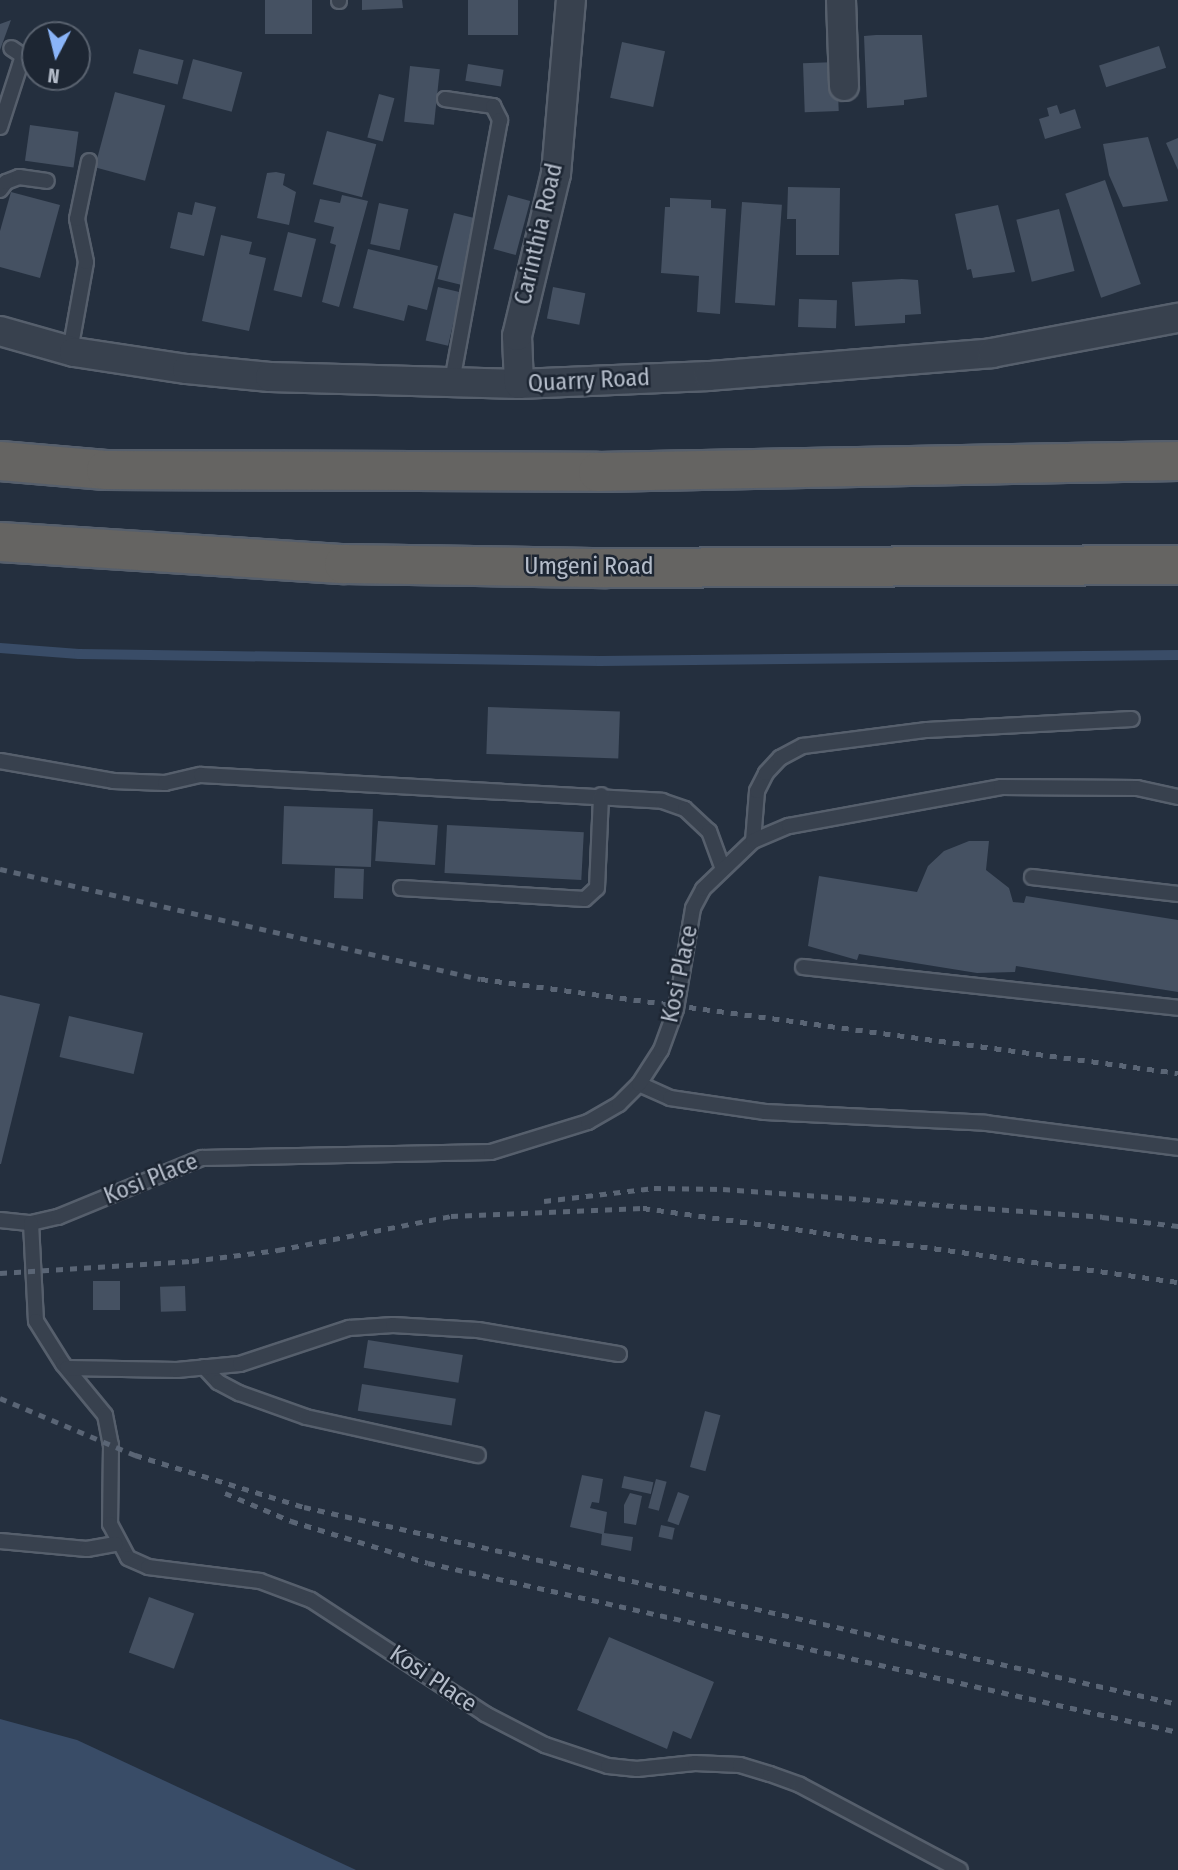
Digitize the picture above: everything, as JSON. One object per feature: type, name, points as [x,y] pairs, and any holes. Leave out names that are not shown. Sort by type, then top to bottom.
[{"type":"highway","points":[[0,461],[106,470],[571,472],[1178,461]]},
{"type":"highway","name":"Umgeni Road","points":[[0,542],[344,564],[607,568],[1178,565]]},
{"type":"street","name":"Carinthia Road","points":[[519,384],[517,336],[556,174],[572,0]]},
{"type":"street","points":[[841,0],[844,86]]},
{"type":"street","name":"Quarry Road","points":[[0,331],[70,351],[270,377],[519,384],[709,376],[992,353],[1178,318]]},
{"type":"lane","points":[[0,127],[23,56],[11,48]]},
{"type":"lane","points":[[445,99],[492,106],[500,120],[452,382]]},
{"type":"lane","points":[[70,351],[86,262],[77,219],[89,161]]},
{"type":"lane","points":[[0,190],[6,181],[19,177],[47,181]]},
{"type":"lane","points":[[753,841],[757,791],[766,774],[780,758],[803,746],[927,730],[1132,719]]},
{"type":"lane","points":[[0,761],[113,781],[165,783],[201,775],[601,795],[662,801],[685,809],[709,831],[722,867]]},
{"type":"lane","name":"Kosi Place","points":[[0,1220],[31,1223],[58,1217],[202,1158],[230,1154],[491,1152],[588,1122],[619,1104],[639,1084],[661,1050],[676,1009],[694,908],[722,867],[753,841],[789,826],[1001,787],[1137,788],[1178,797]]},
{"type":"lane","points":[[401,888],[585,899],[597,888],[601,795]]},
{"type":"lane","points":[[1032,877],[1178,894]]},
{"type":"lane","points":[[803,967],[1178,1008]]},
{"type":"lane","points":[[639,1084],[670,1097],[753,1111],[986,1123],[1178,1148]]},
{"type":"lane","points":[[0,1541],[87,1549],[116,1544],[110,1524],[111,1445],[105,1415],[67,1368],[36,1321],[31,1223]]},
{"type":"lane","points":[[67,1368],[204,1367],[240,1364],[349,1328],[393,1325],[478,1330],[619,1354]]},
{"type":"lane","points":[[204,1367],[218,1382],[306,1417],[478,1455]]},
{"type":"lane","name":"Kosi Place","points":[[116,1544],[128,1558],[148,1567],[260,1581],[311,1600],[485,1714],[545,1745],[608,1766],[637,1769],[695,1762],[740,1765],[770,1774],[800,1785],[960,1870]]},
{"type":"water","points":[[0,1719],[77,1740],[356,1870],[0,1870]]},
{"type":"building","points":[[265,0],[312,0],[312,34],[265,34]]},
{"type":"building","points":[[362,0],[402,0],[403,8],[362,10]]},
{"type":"building","points":[[468,0],[518,0],[518,35],[468,35]]},
{"type":"building","points":[[11,20],[0,50],[0,24]]},
{"type":"building","points":[[922,35],[927,97],[904,100],[904,105],[867,108],[864,36]]},
{"type":"building","points":[[622,42],[665,51],[653,107],[610,98]]},
{"type":"building","points":[[1159,46],[1166,68],[1106,87],[1099,65]]},
{"type":"building","points":[[139,49],[184,60],[178,84],[133,73]]},
{"type":"building","points":[[193,59],[242,72],[232,112],[182,99]]},
{"type":"building","points":[[837,62],[839,111],[805,112],[803,63]]},
{"type":"building","points":[[468,64],[504,70],[501,86],[465,81]]},
{"type":"building","points":[[410,66],[440,69],[434,125],[404,122]]},
{"type":"building","points":[[115,92],[165,105],[145,181],[95,167]]},
{"type":"building","points":[[379,94],[394,98],[383,142],[367,137]]},
{"type":"building","points":[[1057,105],[1060,114],[1075,109],[1081,128],[1045,139],[1039,119],[1049,116],[1047,108]]},
{"type":"building","points":[[30,125],[79,132],[74,167],[25,161]]},
{"type":"building","points":[[327,131],[376,144],[362,197],[313,184]]},
{"type":"building","points":[[1148,137],[1168,201],[1123,207],[1109,175],[1103,144]]},
{"type":"building","points":[[1178,138],[1178,170],[1166,143]]},
{"type":"building","points":[[267,173],[285,174],[283,185],[296,192],[289,225],[257,218]]},
{"type":"building","points":[[1105,180],[1141,284],[1101,298],[1065,194]]},
{"type":"building","points":[[788,187],[840,188],[839,255],[796,255],[796,219],[787,219]]},
{"type":"building","points":[[11,192],[60,205],[40,278],[0,267],[0,231]]},
{"type":"building","points":[[342,195],[368,201],[339,307],[322,302],[336,245],[330,243],[334,227],[314,222],[320,199],[340,203]]},
{"type":"building","points":[[508,195],[530,201],[516,255],[494,249]]},
{"type":"building","points":[[670,198],[711,200],[711,208],[726,209],[720,314],[697,312],[699,276],[661,273],[665,207],[670,207]]},
{"type":"building","points":[[195,202],[216,207],[204,256],[170,248],[178,212],[192,215]]},
{"type":"building","points":[[742,202],[782,205],[775,306],[735,303]]},
{"type":"building","points":[[379,203],[408,209],[400,250],[370,244]]},
{"type":"building","points":[[998,205],[1015,272],[973,278],[971,269],[967,270],[955,214]]},
{"type":"building","points":[[1059,209],[1074,271],[1032,282],[1016,220]]},
{"type":"building","points":[[454,213],[478,219],[462,285],[438,279]]},
{"type":"building","points":[[288,232],[316,239],[302,297],[273,290]]},
{"type":"building","points":[[221,235],[252,242],[249,254],[266,258],[249,331],[202,321]]},
{"type":"building","points":[[368,249],[438,266],[427,310],[408,305],[404,321],[353,308]]},
{"type":"building","points":[[918,280],[921,314],[905,315],[905,323],[855,326],[852,282]]},
{"type":"building","points":[[438,287],[460,292],[448,346],[426,341]]},
{"type":"building","points":[[553,287],[585,293],[579,325],[547,318]]},
{"type":"building","points":[[799,299],[837,300],[836,328],[798,327]]},
{"type":"building","points":[[488,707],[620,712],[618,759],[486,754]]},
{"type":"building","points":[[284,806],[373,809],[371,867],[282,864]]},
{"type":"building","points":[[378,821],[438,825],[435,865],[375,861]]},
{"type":"building","points":[[447,825],[584,832],[581,880],[444,873]]},
{"type":"building","points":[[969,841],[989,841],[986,870],[1009,888],[1013,902],[1024,903],[1026,896],[1178,920],[1178,992],[1016,966],[1015,972],[977,973],[859,954],[857,960],[808,946],[819,876],[917,892],[928,866],[944,851]]},
{"type":"building","points":[[335,868],[364,869],[363,899],[334,898]]},
{"type":"building","points":[[0,995],[40,1004],[1,1164],[0,1164]]},
{"type":"building","points":[[69,1016],[143,1033],[134,1074],[60,1057]]},
{"type":"building","points":[[93,1281],[120,1281],[120,1310],[93,1310]]},
{"type":"building","points":[[185,1286],[186,1311],[161,1312],[160,1287]]},
{"type":"building","points":[[368,1340],[463,1355],[458,1383],[364,1368]]},
{"type":"building","points":[[362,1384],[456,1399],[452,1426],[358,1411]]},
{"type":"building","points":[[705,1411],[720,1415],[705,1471],[690,1467]]},
{"type":"building","points":[[582,1475],[603,1479],[599,1503],[592,1502],[590,1508],[607,1512],[604,1533],[633,1537],[631,1551],[601,1545],[602,1534],[570,1527]]},
{"type":"building","points":[[624,1476],[653,1482],[651,1494],[622,1488]]},
{"type":"building","points":[[656,1479],[667,1482],[659,1511],[648,1508]]},
{"type":"building","points":[[678,1492],[689,1496],[679,1525],[667,1521]]},
{"type":"building","points":[[630,1493],[642,1496],[636,1525],[624,1523],[624,1505]]},
{"type":"building","points":[[661,1525],[675,1528],[672,1540],[659,1537]]},
{"type":"building","points":[[149,1597],[194,1613],[174,1669],[129,1652]]},
{"type":"building","points":[[609,1637],[714,1682],[691,1739],[673,1731],[667,1749],[577,1710]]},
{"type":"waterway","points":[[0,648],[79,654],[600,661],[1178,655]]},
{"type":"railway","points":[[0,869],[481,979],[1178,1073]]},
{"type":"railway","points":[[544,1201],[654,1188],[723,1189],[1102,1217],[1178,1226]]},
{"type":"railway","points":[[0,1273],[192,1261],[278,1250],[451,1216],[643,1208],[1178,1282]]},
{"type":"railway","points":[[0,1398],[135,1455],[304,1507],[1178,1704]]},
{"type":"railway","points":[[225,1493],[291,1521],[428,1563],[1178,1732]]}]
